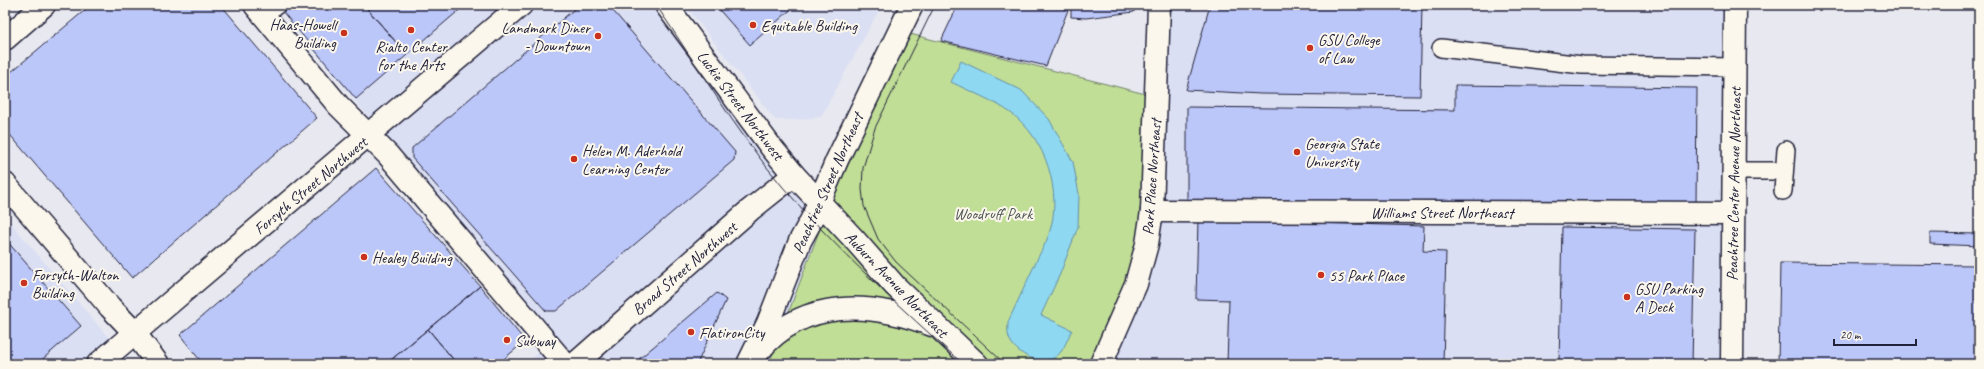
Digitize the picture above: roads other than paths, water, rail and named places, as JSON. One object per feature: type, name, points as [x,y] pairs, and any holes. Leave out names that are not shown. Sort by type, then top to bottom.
[{"type":"street","points":[[5,38],[44,5]]},
{"type":"street","name":"Forsyth Street Northwest","points":[[98,364],[134,332],[369,136],[521,5]]},
{"type":"street","name":"Luckie Street Northwest","points":[[666,5],[771,147],[818,203]]},
{"type":"street","name":"Peachtree Street Northeast","points":[[748,364],[768,323],[800,241],[874,81],[912,5]]},
{"type":"street","name":"Park Place Northeast","points":[[1101,364],[1136,284],[1147,244],[1152,211],[1159,5]]},
{"type":"street","name":"Peachtree Center Avenue Northeast","points":[[1732,364],[1736,5]]},
{"type":"street","points":[[268,6],[338,105],[388,155],[565,364]]},
{"type":"street","name":"Broad Street Northwest","points":[[575,364],[750,210],[794,174]]},
{"type":"street","points":[[5,184],[110,307],[134,332],[158,364]]},
{"type":"street","name":"Auburn Avenue Northeast","points":[[818,203],[853,238],[895,286],[977,364]]},
{"type":"street","name":"Williams Street Northeast","points":[[1152,211],[1733,213]]},
{"type":"street","points":[[748,364],[769,340],[788,327],[814,314],[832,309],[855,308],[891,312],[938,327]]},
{"type":"lane","points":[[1441,48],[1582,65],[1735,67]]},
{"type":"lane","points":[[1783,191],[1786,150]]},
{"type":"lane","points":[[1733,171],[1784,171]]},
{"type":"water","points":[[961,61],[1021,90],[1049,119],[1073,162],[1079,194],[1078,227],[1060,274],[1041,315],[1072,330],[1062,350],[1052,359],[1037,360],[1030,358],[1012,344],[1008,336],[1008,322],[1046,242],[1053,218],[1054,201],[1048,168],[1034,137],[1011,113],[989,100],[951,82]]},
{"type":"tram line","points":[[656,5],[748,143],[782,186],[847,256],[963,364]]},
{"type":"tram line","points":[[935,5],[875,128],[863,168],[862,189],[864,206],[878,239],[896,262],[1005,364]]},
{"type":"place","name":"Equitable Building","points":[[753,25]]},
{"type":"place","name":"Rialto Center for the Arts","points":[[411,30]]},
{"type":"place","name":"Haas-Howell Building","points":[[344,33]]},
{"type":"place","name":"Landmark Diner - Downtown","points":[[598,36]]},
{"type":"place","name":"GSU College of Law","points":[[1310,48]]},
{"type":"place","name":"Georgia State University","points":[[1297,152]]},
{"type":"place","name":"Helen M. Aderhold Learning Center","points":[[574,159]]},
{"type":"place","name":"Healey Building","points":[[364,257]]},
{"type":"place","name":"55 Park Place","points":[[1321,275]]},
{"type":"place","name":"Forsyth-Walton Building","points":[[24,283]]},
{"type":"place","name":"GSU Parking A Deck","points":[[1627,297]]},
{"type":"place","name":"FlatironCity","points":[[691,332]]},
{"type":"place","name":"Subway","points":[[507,340]]},
{"type":"park label","name":"Woodruff Park","points":[[993,213]]}]
